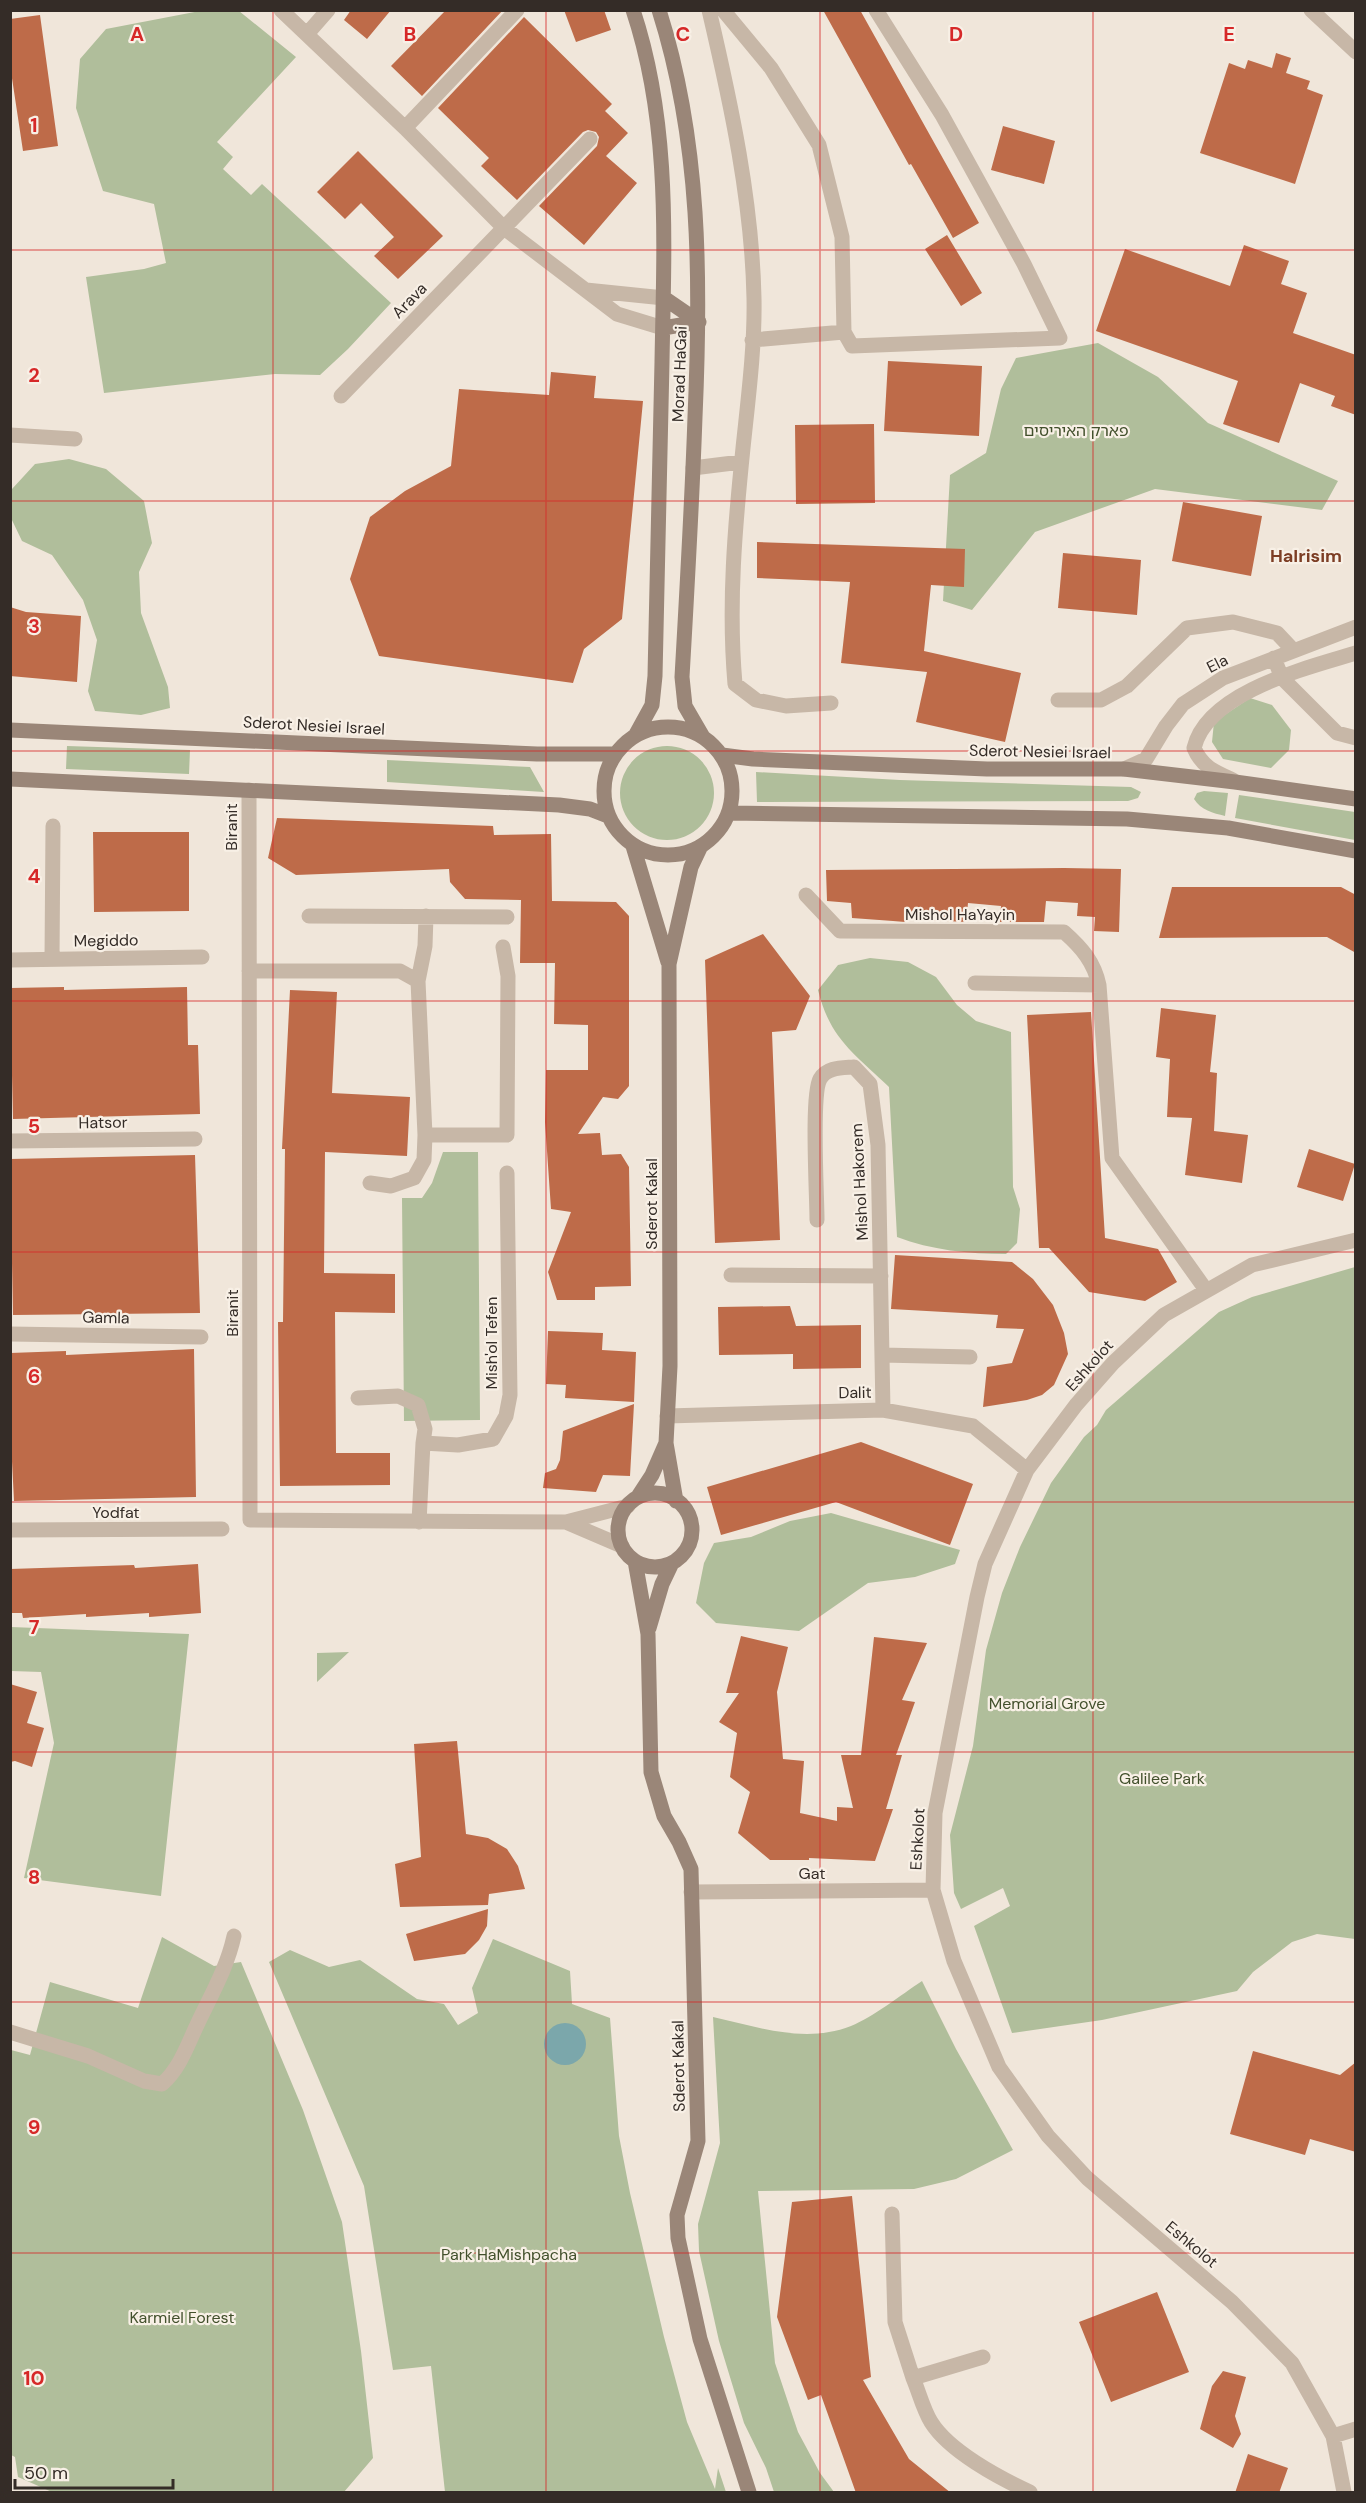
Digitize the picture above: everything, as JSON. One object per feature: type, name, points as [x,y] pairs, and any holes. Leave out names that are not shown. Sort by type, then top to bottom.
[{"type":"street","points":[[281,10],[405,128],[504,228],[583,290],[617,314],[663,328],[699,322]]},
{"type":"street","points":[[307,34],[328,10]]},
{"type":"street","points":[[405,128],[517,10]]},
{"type":"street","name":"Morad HaGai","points":[[633,10],[640,32],[661,145],[664,298],[655,676],[652,705],[635,736]]},
{"type":"street","name":"Morad HaGai","points":[[659,10],[689,143],[698,253],[699,322],[682,677],[685,706],[703,737]]},
{"type":"street","points":[[709,10],[731,104],[747,212],[754,298],[733,560],[732,651],[735,684],[756,700],[786,706],[831,703]]},
{"type":"street","points":[[723,10],[771,68],[819,145],[842,237],[844,332],[852,346],[1060,338],[1024,264],[942,115],[876,10]]},
{"type":"street","points":[[1311,10],[1356,52]]},
{"type":"street","name":"Arava","points":[[341,396],[590,139]]},
{"type":"street","points":[[583,290],[664,298],[699,322]]},
{"type":"street","points":[[752,340],[844,332]]},
{"type":"street","points":[[10,435],[75,439]]},
{"type":"street","points":[[693,468],[741,462]]},
{"type":"street","points":[[1058,700],[1101,700],[1127,686],[1187,628],[1233,622],[1277,633],[1293,650]]},
{"type":"street","name":"Ela","points":[[1124,770],[1146,759],[1166,726],[1183,704],[1223,678],[1356,627]]},
{"type":"street","points":[[1235,782],[1208,769],[1198,760],[1194,748],[1202,726],[1220,709],[1244,695],[1282,678],[1356,653]]},
{"type":"street","points":[[1274,658],[1282,678],[1337,733],[1356,738]]},
{"type":"street","points":[[662,727],[676,727],[703,737],[722,755],[732,783],[733,798],[729,813],[718,832],[700,848],[671,856],[651,854],[633,846],[618,833],[608,816],[604,800],[603,784],[607,769],[615,754],[635,736],[662,727]]},
{"type":"street","name":"Sderot Nesiei Israel","points":[[10,730],[537,754],[615,754]]},
{"type":"street","name":"Sderot Nesiei Israel","points":[[722,755],[753,759],[987,769],[1124,770],[1235,782],[1356,799]]},
{"type":"street","points":[[10,779],[559,805],[590,809],[608,816]]},
{"type":"street","name":"Biranit","points":[[249,790],[250,1520],[566,1522],[632,1502]]},
{"type":"street","points":[[729,813],[1127,819],[1228,828],[1356,851]]},
{"type":"street","points":[[52,959],[53,826]]},
{"type":"street","points":[[633,846],[669,964]]},
{"type":"street","points":[[669,964],[691,867],[700,848]]},
{"type":"street","name":"Mishol HaYayin","points":[[806,895],[840,932],[1064,932],[1089,957],[1099,985],[1112,1158],[1206,1290]]},
{"type":"street","points":[[309,916],[507,917]]},
{"type":"street","points":[[370,1183],[392,1186],[414,1178],[424,1160],[425,1135],[418,981],[425,946],[426,916]]},
{"type":"street","points":[[425,1135],[507,1136],[508,976],[503,947]]},
{"type":"street","name":"Megiddo","points":[[10,960],[201,957]]},
{"type":"street","name":"Sderot Kakal","points":[[666,1443],[670,1366],[669,964]]},
{"type":"street","points":[[249,971],[400,970],[418,981]]},
{"type":"street","points":[[975,983],[1099,985]]},
{"type":"street","name":"Mishol Hakorem","points":[[817,1220],[815,1098],[820,1078],[831,1069],[854,1066],[870,1084],[878,1145],[883,1410]]},
{"type":"street","name":"Hatsor","points":[[10,1141],[195,1139]]},
{"type":"street","name":"Mish'ol Tefen","points":[[423,1443],[458,1445],[493,1439],[506,1416],[510,1395],[507,1173]]},
{"type":"street","name":"Eshkolot","points":[[1344,2493],[1333,2436],[1292,2363],[1232,2302],[1087,2178],[1048,2136],[999,2067],[954,1961],[933,1890],[935,1813],[977,1597],[985,1564],[1027,1470],[1113,1363],[1164,1315],[1252,1265],[1356,1240]]},
{"type":"street","points":[[731,1275],[881,1276]]},
{"type":"street","name":"Gamla","points":[[10,1334],[201,1336]]},
{"type":"street","points":[[882,1355],[970,1357]]},
{"type":"street","points":[[358,1398],[398,1396],[418,1405],[424,1429],[419,1522]]},
{"type":"street","name":"Dalit","points":[[667,1416],[883,1410],[973,1426],[1027,1470]]},
{"type":"street","points":[[666,1443],[676,1501]]},
{"type":"street","points":[[666,1443],[652,1475],[620,1518],[618,1528],[621,1546],[636,1562],[649,1567],[672,1563]]},
{"type":"street","points":[[632,1502],[655,1494],[664,1495],[676,1501],[688,1514],[691,1536],[688,1547],[672,1563],[662,1584],[648,1634]]},
{"type":"street","name":"Biranit","points":[[566,1522],[621,1546]]},
{"type":"street","name":"Yodfat","points":[[10,1530],[222,1529]]},
{"type":"street","points":[[636,1562],[648,1634]]},
{"type":"street","name":"Sderot Kakal","points":[[648,1634],[651,1772],[664,1816],[691,1869],[698,2141],[677,2215],[678,2238],[700,2339],[749,2493]]},
{"type":"street","name":"Gat","points":[[692,1892],[933,1890]]},
{"type":"street","points":[[10,2032],[88,2056],[144,2081],[162,2084],[173,2073],[189,2044],[230,1955],[234,1936]]},
{"type":"street","points":[[892,2214],[895,2322],[913,2378],[931,2422],[956,2448],[988,2471],[1030,2493]]},
{"type":"street","points":[[913,2378],[983,2357]]},
{"type":"street","points":[[1333,2436],[1356,2429]]},
{"type":"green space","points":[[205,10],[239,11],[296,57],[217,142],[233,157],[223,169],[251,195],[262,184],[391,303],[320,375],[275,374],[104,393],[86,277],[144,269],[166,263],[154,204],[103,191],[76,108],[80,59],[106,29]]},
{"type":"green space","name":"פארק האיריסים","points":[[1098,343],[1158,377],[1208,423],[1338,481],[1322,510],[1155,489],[1035,532],[972,610],[943,601],[950,475],[986,453],[1001,389],[1016,358]]},
{"type":"green space","points":[[69,459],[106,469],[144,501],[152,543],[139,572],[141,613],[168,687],[170,708],[141,715],[95,711],[88,691],[97,640],[83,600],[52,555],[22,541],[11,518],[12,489],[35,464]]},
{"type":"green space","points":[[1250,698],[1272,705],[1291,730],[1289,750],[1271,768],[1223,759],[1212,742],[1214,722]]},
{"type":"green space","points":[[67,746],[190,750],[189,774],[66,769]]},
{"type":"green space","points":[[658,746],[676,746],[701,759],[711,775],[714,793],[711,811],[701,827],[676,840],[658,840],[633,827],[620,802],[620,784],[633,759]]},
{"type":"green space","points":[[387,760],[530,767],[544,792],[387,782]]},
{"type":"green space","points":[[756,772],[900,780],[1131,787],[1141,792],[1138,798],[1128,801],[757,802]]},
{"type":"green space","points":[[1204,791],[1228,793],[1225,816],[1197,803],[1194,799],[1197,793]]},
{"type":"green space","points":[[1239,795],[1355,812],[1355,840],[1235,818]]},
{"type":"green space","points":[[870,958],[908,962],[936,977],[957,1005],[976,1021],[1011,1032],[1013,1187],[1020,1209],[1017,1243],[1006,1254],[950,1250],[897,1237],[889,1087],[845,1044],[829,1021],[818,990],[838,965]]},
{"type":"green space","points":[[443,1152],[478,1152],[480,1420],[404,1421],[402,1198],[422,1198],[432,1183]]},
{"type":"green space","name":"Galilee Park","points":[[1355,1267],[1355,1939],[1317,1934],[1292,1942],[1253,1972],[1237,1991],[1102,2020],[1012,2033],[974,1926],[1010,1906],[1003,1888],[961,1909],[954,1893],[950,1835],[973,1746],[986,1650],[1002,1593],[1020,1547],[1051,1483],[1084,1437],[1097,1425],[1106,1410],[1219,1312],[1252,1297]]},
{"type":"green space","points":[[831,1513],[960,1550],[955,1564],[915,1577],[868,1583],[799,1631],[716,1623],[696,1603],[704,1563],[714,1543],[751,1537],[790,1521]]},
{"type":"green space","points":[[11,1627],[189,1634],[161,1896],[24,1878],[54,1743],[41,1672],[11,1671]]},
{"type":"green space","points":[[349,1652],[317,1682],[317,1653]]},
{"type":"green space","name":"Karmiel Forest","points":[[162,1937],[214,1966],[241,1962],[303,2110],[342,2222],[361,2351],[373,2458],[344,2492],[52,2492],[18,2477],[15,2457],[11,2455],[11,2050],[30,2055],[50,1982],[138,2008]]},
{"type":"green space","name":"Park HaMishpacha","points":[[493,1939],[570,1971],[572,2004],[610,2018],[619,2136],[664,2337],[687,2422],[715,2489],[718,2468],[726,2492],[445,2492],[431,2366],[393,2370],[364,2186],[269,1962],[290,1950],[329,1967],[360,1960],[417,1999],[444,2004],[458,2025],[478,2013],[472,1988]]},
{"type":"green space","points":[[922,1981],[956,2049],[1013,2150],[956,2179],[914,2189],[758,2191],[775,2363],[798,2432],[820,2473],[834,2492],[774,2492],[766,2468],[744,2423],[719,2341],[699,2251],[698,2224],[720,2143],[713,2017],[764,2029],[799,2034],[834,2031],[851,2026],[868,2017]]},
{"type":"water","points":[[565,2023],[580,2029],[586,2044],[580,2059],[565,2065],[550,2059],[544,2044],[550,2029]]},
{"type":"building","points":[[351,10],[391,10],[367,39],[344,20]]},
{"type":"building","points":[[446,10],[503,10],[422,96],[391,66]]},
{"type":"building","points":[[564,10],[604,10],[611,30],[576,42]]},
{"type":"building","points":[[823,10],[860,10],[979,223],[953,238],[911,164],[909,165]]},
{"type":"building","points":[[40,15],[58,146],[23,151],[10,65],[10,19]]},
{"type":"building","points":[[524,17],[612,104],[605,111],[628,133],[606,156],[637,183],[584,245],[539,206],[597,146],[599,137],[596,132],[588,130],[583,132],[517,200],[481,166],[489,158],[438,108]]},
{"type":"building","points":[[1276,53],[1291,58],[1286,73],[1310,81],[1307,89],[1323,95],[1295,184],[1200,153],[1229,63],[1245,69],[1248,60],[1272,68]]},
{"type":"building","points":[[1003,126],[1055,141],[1044,184],[991,170]]},
{"type":"building","points":[[358,151],[443,236],[398,279],[374,256],[394,237],[361,203],[345,219],[317,192]]},
{"type":"building","points":[[947,235],[982,293],[961,306],[925,249]]},
{"type":"building","points":[[1244,245],[1289,261],[1281,284],[1307,293],[1293,333],[1356,355],[1356,415],[1331,406],[1335,396],[1300,383],[1279,443],[1223,424],[1238,381],[1096,331],[1125,249],[1230,286]]},
{"type":"building","points":[[888,361],[982,366],[979,436],[884,431]]},
{"type":"building","points":[[551,372],[596,376],[594,398],[643,401],[622,619],[584,649],[573,683],[379,656],[350,579],[370,517],[405,491],[451,466],[459,389],[549,395]]},
{"type":"building","points":[[874,424],[875,503],[796,504],[795,425]]},
{"type":"building","points":[[1183,502],[1262,516],[1251,576],[1172,561]]},
{"type":"building","points":[[757,542],[965,549],[964,587],[931,585],[924,651],[1021,673],[1005,742],[916,722],[927,672],[841,663],[850,582],[757,578]]},
{"type":"building","points":[[1063,553],[1141,560],[1137,615],[1058,608]]},
{"type":"building","points":[[10,607],[26,612],[81,616],[77,682],[10,676]]},
{"type":"building","points":[[277,818],[493,826],[494,835],[551,834],[552,901],[616,902],[629,916],[629,1086],[618,1099],[603,1097],[578,1134],[600,1133],[602,1155],[621,1154],[629,1167],[631,1286],[595,1287],[595,1300],[557,1300],[548,1272],[571,1212],[551,1209],[545,1122],[546,1070],[588,1070],[588,1025],[554,1024],[555,963],[520,963],[521,900],[465,899],[450,882],[449,869],[296,875],[268,858]]},
{"type":"building","points":[[93,832],[189,832],[189,911],[94,912]]},
{"type":"building","points":[[1121,869],[1119,932],[1094,931],[1095,917],[1077,916],[1078,903],[1046,901],[1044,922],[1000,922],[1001,906],[968,903],[966,922],[905,919],[905,922],[852,918],[851,903],[827,901],[826,870]]},
{"type":"building","points":[[1172,887],[1341,887],[1356,895],[1356,953],[1327,937],[1159,938]]},
{"type":"building","points":[[763,934],[810,996],[796,1030],[772,1032],[780,1240],[715,1243],[705,960]]},
{"type":"building","points":[[64,987],[64,990],[187,987],[188,1045],[198,1045],[200,1114],[13,1119],[10,988]]},
{"type":"building","points":[[290,990],[337,992],[332,1093],[410,1097],[407,1156],[325,1152],[324,1273],[395,1274],[395,1313],[335,1312],[336,1453],[390,1453],[390,1485],[280,1486],[278,1322],[283,1322],[285,1149],[282,1149]]},
{"type":"building","points":[[1161,1008],[1216,1015],[1210,1072],[1217,1073],[1214,1131],[1248,1135],[1242,1183],[1185,1175],[1192,1118],[1167,1117],[1170,1059],[1156,1057]]},
{"type":"building","points":[[1091,1012],[1105,1238],[1158,1249],[1177,1282],[1145,1301],[1089,1292],[1049,1248],[1039,1248],[1027,1015]]},
{"type":"building","points":[[1309,1149],[1355,1164],[1343,1201],[1297,1187]]},
{"type":"building","points":[[195,1155],[200,1313],[13,1315],[10,1159]]},
{"type":"building","points":[[895,1255],[1012,1262],[1033,1279],[1053,1305],[1064,1333],[1068,1354],[1054,1385],[1042,1395],[1027,1400],[983,1407],[987,1367],[1012,1363],[1024,1329],[996,1328],[998,1315],[891,1309]]},
{"type":"building","points":[[790,1306],[796,1326],[861,1325],[861,1368],[793,1369],[793,1354],[719,1355],[718,1307]]},
{"type":"building","points":[[548,1331],[603,1333],[602,1350],[636,1352],[634,1402],[565,1398],[566,1385],[546,1384]]},
{"type":"building","points":[[194,1349],[196,1497],[14,1501],[10,1422],[10,1353],[66,1351],[66,1355]]},
{"type":"building","points":[[634,1404],[630,1476],[603,1475],[596,1492],[543,1488],[545,1473],[556,1469],[560,1460],[563,1431]]},
{"type":"building","points":[[861,1442],[973,1484],[950,1545],[836,1502],[721,1535],[707,1487]]},
{"type":"building","points":[[198,1564],[201,1613],[149,1617],[149,1613],[23,1618],[22,1613],[10,1613],[10,1569],[134,1565],[135,1568]]},
{"type":"building","points":[[741,1636],[788,1647],[777,1692],[783,1759],[804,1761],[800,1813],[837,1821],[837,1807],[853,1808],[841,1755],[861,1755],[874,1637],[927,1643],[902,1700],[915,1702],[896,1755],[902,1755],[886,1809],[893,1809],[875,1861],[809,1858],[809,1860],[770,1860],[738,1833],[750,1792],[730,1777],[737,1733],[719,1722],[739,1693],[726,1693]]},
{"type":"building","points":[[10,1684],[37,1692],[27,1723],[44,1728],[32,1767],[15,1761],[10,1762]]},
{"type":"building","points":[[457,1741],[466,1834],[488,1838],[507,1849],[518,1866],[525,1889],[489,1894],[488,1905],[400,1907],[395,1864],[421,1857],[414,1744]]},
{"type":"building","points":[[488,1909],[487,1926],[479,1940],[465,1954],[414,1961],[406,1934]]},
{"type":"building","points":[[1253,2051],[1340,2075],[1356,2062],[1356,2152],[1310,2139],[1305,2155],[1230,2134]]},
{"type":"building","points":[[852,2196],[871,2377],[863,2380],[909,2459],[951,2493],[856,2493],[821,2395],[808,2400],[777,2317],[792,2202]]},
{"type":"building","points":[[1157,2292],[1189,2372],[1111,2402],[1079,2322]]},
{"type":"building","points":[[1223,2371],[1246,2377],[1235,2416],[1241,2434],[1233,2448],[1200,2429],[1212,2386]]},
{"type":"building","points":[[1248,2454],[1288,2468],[1279,2493],[1235,2493]]},
{"type":"district","name":"HaIrisim","points":[[1306,556]]},
{"type":"park label","name":"Memorial Grove","points":[[1047,1703]]}]
